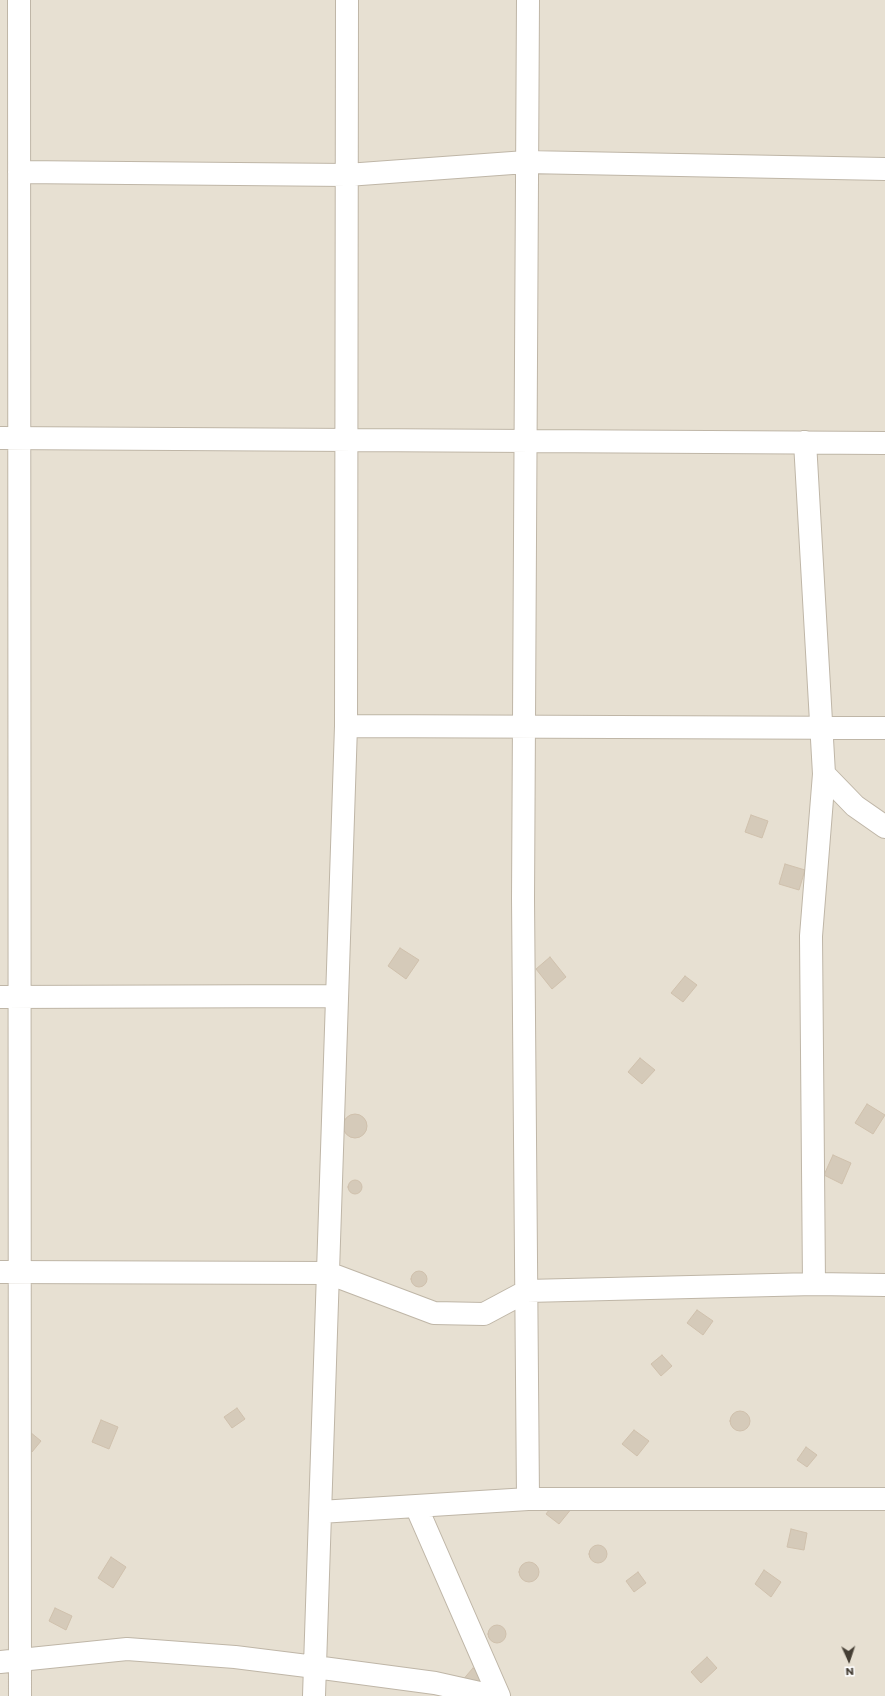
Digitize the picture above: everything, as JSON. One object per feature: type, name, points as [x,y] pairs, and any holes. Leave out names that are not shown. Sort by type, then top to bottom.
[{"type":"street","points":[[19,0],[19,172],[10,438],[10,1661],[20,1696]]},
{"type":"street","points":[[314,1696],[346,726],[347,0]]},
{"type":"street","points":[[528,0],[522,898],[528,1499]]},
{"type":"street","points":[[19,172],[347,175],[526,162],[885,169]]},
{"type":"street","points":[[10,438],[885,443]]},
{"type":"street","points":[[805,442],[824,774],[811,936],[814,1284]]},
{"type":"street","points":[[346,726],[885,728]]},
{"type":"street","points":[[824,774],[855,806],[885,827]]},
{"type":"street","points":[[10,997],[337,996]]},
{"type":"street","points":[[10,1272],[328,1273],[434,1313],[484,1314],[527,1291],[814,1284],[885,1285]]},
{"type":"street","points":[[320,1512],[528,1499],[885,1498]]},
{"type":"street","points":[[416,1506],[499,1696]]},
{"type":"street","points":[[10,1661],[127,1649],[235,1657],[435,1682],[492,1696]]},
{"type":"shaded area","points":[[0,0],[885,0],[885,1696],[0,1696]]},
{"type":"building","points":[[751,815],[768,821],[762,838],[745,832]]},
{"type":"building","points":[[785,864],[805,870],[799,890],[779,884]]},
{"type":"building","points":[[400,948],[419,960],[406,979],[388,966]]},
{"type":"building","points":[[550,957],[566,977],[552,989],[536,969]]},
{"type":"building","points":[[685,976],[697,985],[683,1002],[671,993]]},
{"type":"building","points":[[640,1058],[655,1070],[642,1084],[628,1072]]},
{"type":"building","points":[[867,1104],[885,1115],[873,1134],[855,1123]]},
{"type":"building","points":[[355,1114],[364,1117],[367,1126],[364,1135],[355,1138],[346,1135],[343,1126],[346,1117]]},
{"type":"building","points":[[833,1155],[851,1163],[842,1184],[824,1175]]},
{"type":"building","points":[[355,1180],[360,1182],[362,1187],[360,1192],[355,1194],[350,1192],[348,1187],[350,1182]]},
{"type":"building","points":[[416,1271],[422,1271],[427,1276],[425,1285],[422,1287],[416,1287],[411,1282],[411,1276]]},
{"type":"building","points":[[697,1310],[713,1321],[703,1335],[687,1323]]},
{"type":"building","points":[[662,1355],[672,1366],[661,1376],[651,1364]]},
{"type":"building","points":[[237,1408],[245,1419],[232,1428],[224,1417]]},
{"type":"building","points":[[740,1411],[747,1414],[750,1421],[747,1428],[740,1431],[733,1428],[730,1421],[733,1414]]},
{"type":"building","points":[[101,1420],[118,1427],[109,1449],[92,1442]]},
{"type":"building","points":[[634,1430],[649,1441],[637,1456],[622,1444]]},
{"type":"building","points":[[30,1432],[41,1441],[32,1452],[21,1443]]},
{"type":"building","points":[[806,1447],[817,1455],[807,1467],[797,1460]]},
{"type":"building","points":[[559,1497],[572,1508],[559,1524],[546,1514]]},
{"type":"building","points":[[791,1529],[807,1533],[804,1550],[787,1547]]},
{"type":"building","points":[[598,1545],[604,1548],[607,1554],[604,1560],[598,1563],[592,1560],[589,1554],[592,1548]]},
{"type":"building","points":[[111,1557],[126,1567],[113,1588],[98,1578]]},
{"type":"building","points":[[529,1562],[536,1565],[539,1572],[536,1579],[529,1582],[522,1579],[519,1572],[522,1565]]},
{"type":"building","points":[[764,1570],[781,1582],[771,1597],[755,1584]]},
{"type":"building","points":[[638,1572],[646,1583],[634,1592],[626,1581]]},
{"type":"building","points":[[55,1608],[72,1616],[66,1630],[49,1621]]},
{"type":"building","points":[[497,1625],[503,1628],[506,1634],[503,1640],[497,1643],[491,1640],[488,1634],[491,1628]]},
{"type":"building","points":[[707,1657],[717,1668],[701,1683],[691,1672]]},
{"type":"building","points":[[473,1668],[486,1679],[472,1696],[455,1689]]}]
